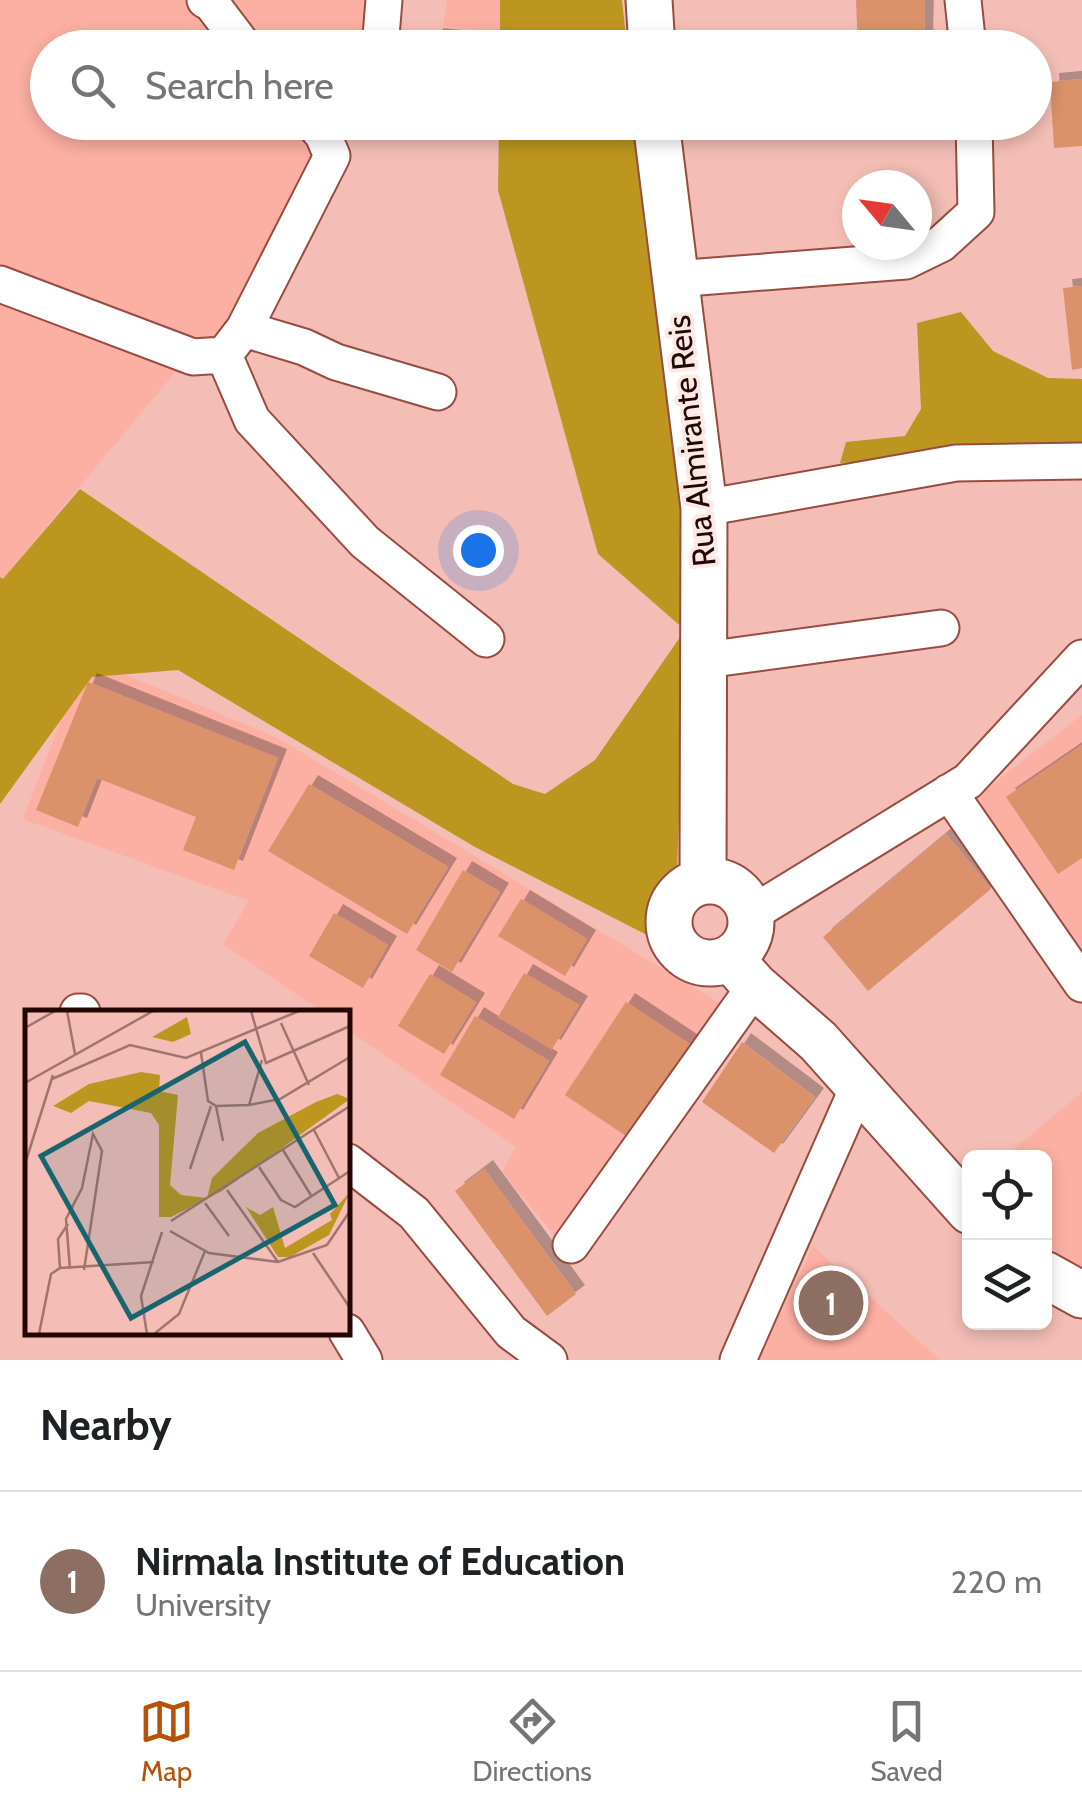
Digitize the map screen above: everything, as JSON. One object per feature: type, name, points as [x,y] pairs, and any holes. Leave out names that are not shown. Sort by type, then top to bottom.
[{"type":"main road","points":[[649,0],[651,30]]},
{"type":"main road","name":"Rua Almirante Reis","points":[[658,140],[704,508],[703,881]]},
{"type":"main road","points":[[743,972],[751,914],[739,892],[716,880],[690,885],[668,916],[669,929],[681,952],[704,963],[743,972],[818,1041],[962,1201]]},
{"type":"main road","points":[[1052,1279],[1082,1296]]},
{"type":"street","points":[[205,0],[231,30]]},
{"type":"street","points":[[382,30],[384,0]]},
{"type":"street","points":[[963,0],[966,30]]},
{"type":"street","points":[[326,140],[332,156]]},
{"type":"street","points":[[340,140],[234,342],[252,420],[365,542],[486,640]]},
{"type":"street","points":[[674,279],[906,262],[941,244],[976,212],[974,140]]},
{"type":"street","points":[[0,284],[193,357],[234,342],[304,347],[336,362],[438,392]]},
{"type":"street","points":[[704,508],[956,463],[1082,460]]},
{"type":"street","points":[[705,660],[941,628]]},
{"type":"street","points":[[751,914],[968,780],[1082,658]]},
{"type":"street","points":[[949,792],[1082,984]]},
{"type":"street","points":[[571,1244],[743,972]]},
{"type":"street","points":[[738,1360],[859,1085]]},
{"type":"street","points":[[350,1164],[414,1213],[511,1332],[549,1360]]},
{"type":"street","points":[[348,1335],[364,1360]]},
{"type":"shaded area","points":[[0,0],[366,0],[363,30],[30,30],[30,140],[329,140],[222,336],[195,345],[0,267]]},
{"type":"shaded area","points":[[447,0],[500,0],[500,30],[443,26]]},
{"type":"shaded area","points":[[500,0],[622,0],[625,30],[500,30]]},
{"type":"shaded area","points":[[499,140],[636,140],[689,539],[677,872],[647,935],[475,847],[178,670],[92,677],[0,804],[0,577],[3,579],[80,489],[513,784],[545,794],[595,760],[685,630],[598,554],[498,190]]},
{"type":"shaded area","points":[[0,303],[176,371],[3,579],[0,577]]},
{"type":"shaded area","points":[[961,312],[993,351],[1048,378],[1082,379],[1082,445],[840,463],[846,442],[905,436],[921,409],[917,323]]},
{"type":"shaded area","points":[[85,658],[276,737],[747,1019],[576,1261],[502,1172],[516,1147],[350,1031],[350,1010],[319,1010],[223,944],[249,901],[23,819]]},
{"type":"shaded area","points":[[1082,715],[1082,965],[968,803]]},
{"type":"shaded area","points":[[1082,1092],[1082,1274],[1052,1255],[1052,1150],[1013,1150]]},
{"type":"shaded area","points":[[813,1246],[940,1360],[758,1360]]},
{"type":"building","points":[[856,0],[925,0],[924,30],[857,30]]},
{"type":"building","points":[[1082,79],[1082,146],[1054,148],[1052,82]]},
{"type":"building","points":[[1082,286],[1082,368],[1072,370],[1063,288]]},
{"type":"building","points":[[88,682],[278,758],[234,870],[183,850],[196,817],[97,778],[78,827],[36,810]]},
{"type":"building","points":[[1082,745],[1082,858],[1058,874],[1006,797]]},
{"type":"building","points":[[309,784],[448,867],[407,934],[268,851]]},
{"type":"building","points":[[946,834],[991,889],[868,991],[823,937]]},
{"type":"building","points":[[463,870],[500,892],[452,972],[416,950]]},
{"type":"building","points":[[521,899],[587,939],[565,976],[498,936]]},
{"type":"building","points":[[334,913],[388,945],[363,988],[309,956]]},
{"type":"building","points":[[524,973],[579,1005],[552,1049],[498,1017]]},
{"type":"building","points":[[430,974],[476,1002],[444,1054],[398,1026]]},
{"type":"building","points":[[626,1002],[691,1045],[629,1138],[565,1095]]},
{"type":"building","points":[[475,1016],[549,1061],[514,1119],[440,1075]]},
{"type":"building","points":[[742,1042],[815,1097],[774,1153],[702,1102]]},
{"type":"building","points":[[484,1169],[576,1294],[547,1316],[455,1191]]},
{"type":"place","name":"Nirmala Institute of Education","points":[[831,1303]]}]
